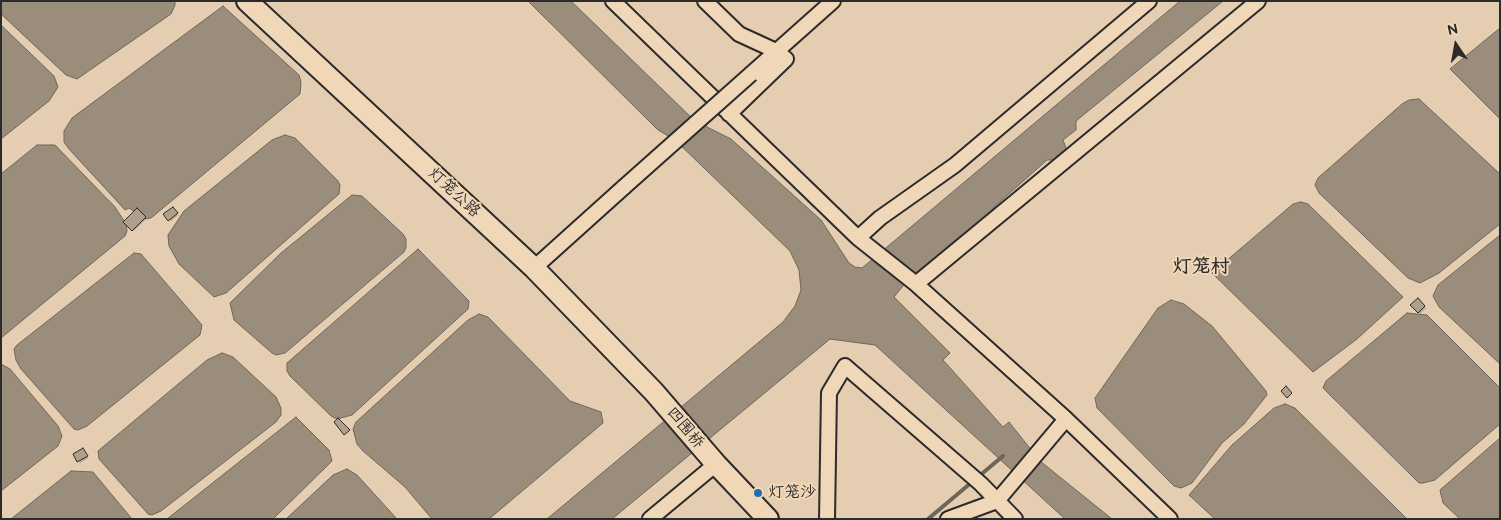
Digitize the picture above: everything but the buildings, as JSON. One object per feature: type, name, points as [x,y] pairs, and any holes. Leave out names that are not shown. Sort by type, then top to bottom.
[{"type":"street","name":"灯笼公路","points":[[247,1],[534,268],[654,392]]},
{"type":"street","points":[[613,1],[858,238],[916,284],[1066,420],[1170,519]]},
{"type":"street","points":[[705,1],[739,34],[776,51],[786,58],[729,114]]},
{"type":"street","points":[[534,268],[833,1]]},
{"type":"street","points":[[858,238],[880,218],[954,165],[1149,1]]},
{"type":"street","points":[[916,284],[1258,1]]},
{"type":"street","points":[[826,519],[829,393],[844,366],[981,484],[1015,519]]},
{"type":"street","name":"四围桥","points":[[654,392],[716,464]]},
{"type":"street","points":[[948,519],[997,501],[1066,420]]},
{"type":"street","points":[[650,519],[716,464],[768,519]]},
{"type":"shaded area","points":[[1,1],[175,1],[175,5],[171,14],[77,79],[66,75],[1,14]]},
{"type":"shaded area","points":[[528,1],[571,1],[695,121],[731,139],[821,220],[849,263],[855,267],[862,268],[1180,1],[1223,1],[1076,121],[1076,130],[1063,140],[1070,158],[1058,164],[1052,160],[1047,160],[993,208],[994,214],[907,281],[894,297],[950,353],[943,360],[1003,427],[1009,422],[1040,461],[1112,519],[1065,519],[875,345],[830,339],[612,519],[547,519],[783,322],[795,306],[801,290],[799,270],[790,251],[675,140],[658,130]]},
{"type":"shaded area","points":[[223,6],[299,75],[301,82],[300,94],[151,218],[145,219],[129,208],[125,210],[69,149],[64,142],[64,131],[72,118]]},
{"type":"shaded area","points":[[1,25],[54,76],[58,87],[49,101],[1,139]]},
{"type":"shaded area","points":[[1500,28],[1500,119],[1450,69]]},
{"type":"shaded area","points":[[1419,99],[1500,174],[1500,224],[1439,273],[1420,283],[1408,278],[1319,193],[1315,185],[1318,178],[1402,104],[1409,100]]},
{"type":"shaded area","points":[[285,135],[295,138],[338,181],[340,185],[339,194],[226,293],[214,297],[179,264],[169,246],[168,235],[184,211],[272,140]]},
{"type":"shaded area","points":[[37,145],[55,145],[115,207],[126,224],[127,231],[125,236],[1,338],[1,174]]},
{"type":"shaded area","points":[[352,195],[362,196],[403,234],[406,239],[404,252],[285,353],[276,355],[234,320],[230,303],[281,253]]},
{"type":"shaded area","points":[[1301,202],[1308,204],[1403,297],[1357,339],[1313,372],[1212,273],[1293,204]]},
{"type":"shaded area","points":[[1500,235],[1500,364],[1439,307],[1433,296],[1438,285]]},
{"type":"shaded area","points":[[418,249],[469,301],[468,309],[352,415],[337,419],[331,416],[290,376],[287,371],[287,363]]},
{"type":"shaded area","points":[[134,253],[141,254],[202,325],[200,335],[87,426],[78,430],[74,429],[21,369],[16,360],[14,349]]},
{"type":"shaded area","points":[[1171,300],[1184,304],[1212,326],[1266,391],[1267,395],[1244,424],[1222,443],[1192,483],[1181,488],[1174,486],[1097,408],[1095,398],[1158,308]]},
{"type":"shaded area","points":[[1407,313],[1427,315],[1500,388],[1500,424],[1435,480],[1423,483],[1419,483],[1323,388],[1326,381]]},
{"type":"shaded area","points":[[479,314],[488,317],[570,401],[601,412],[603,423],[489,519],[432,519],[405,487],[363,451],[357,444],[353,429],[356,422],[468,320]]},
{"type":"shaded area","points":[[222,353],[233,357],[276,397],[281,408],[281,415],[276,422],[161,511],[152,515],[148,514],[99,459],[98,451],[207,360]]},
{"type":"shaded area","points":[[1,364],[10,369],[58,426],[62,436],[58,446],[1,491]]},
{"type":"shaded area","points":[[1285,404],[1295,408],[1407,519],[1215,519],[1189,495],[1232,445],[1274,408]]},
{"type":"shaded area","points":[[296,417],[329,450],[332,461],[273,519],[167,519]]},
{"type":"shaded area","points":[[1500,438],[1500,519],[1460,519],[1443,503],[1440,490]]},
{"type":"shaded area","points":[[347,469],[357,475],[397,519],[286,519],[333,475]]},
{"type":"shaded area","points":[[71,471],[93,472],[132,519],[11,519]]},
{"type":"waterway","points":[[978,477],[1003,456]]},
{"type":"waterway","points":[[928,519],[972,482]]},
{"type":"place","name":"灯笼沙","points":[[758,493]]},
{"type":"district","name":"灯笼村","points":[[1201,267]]}]
